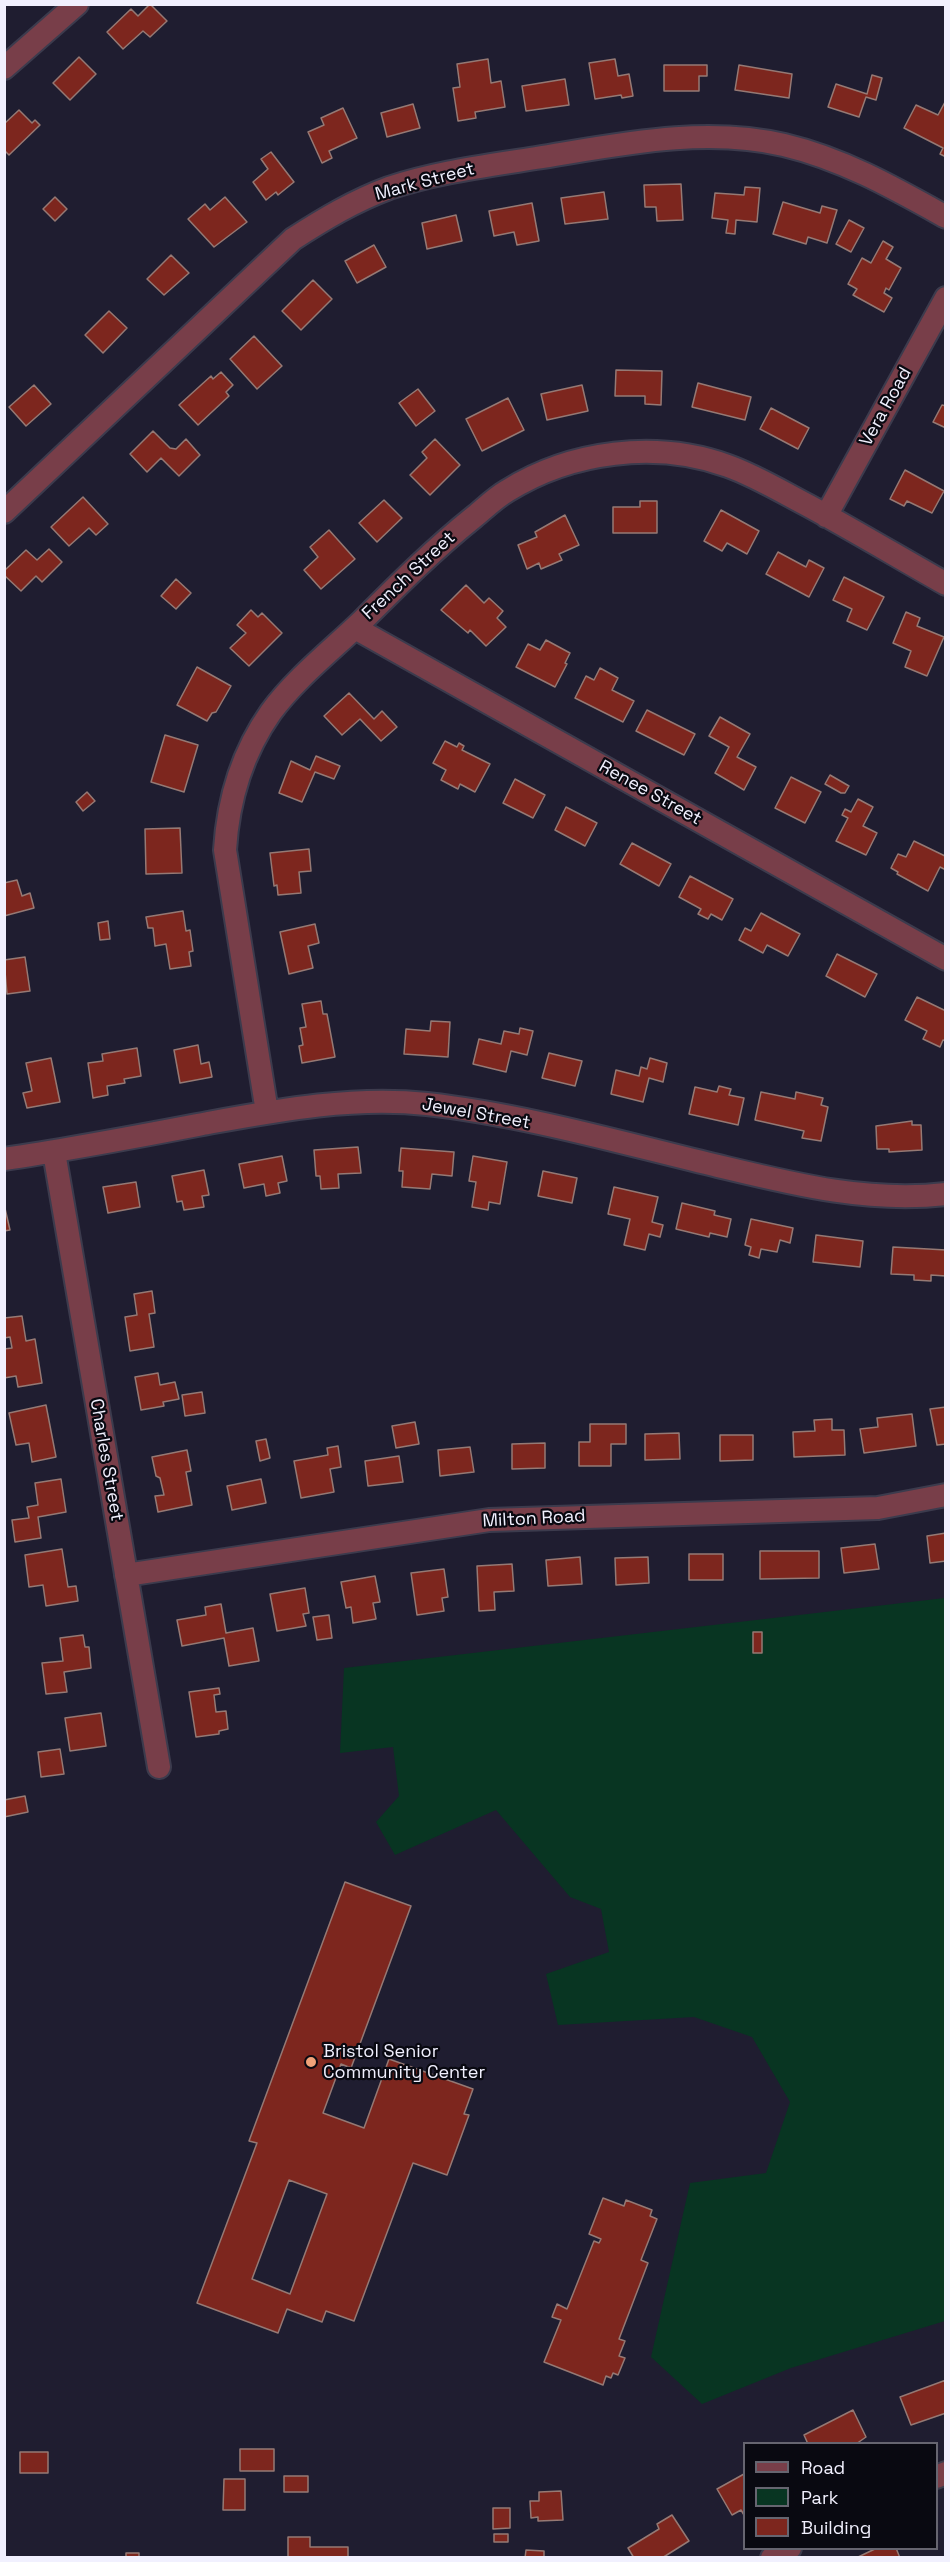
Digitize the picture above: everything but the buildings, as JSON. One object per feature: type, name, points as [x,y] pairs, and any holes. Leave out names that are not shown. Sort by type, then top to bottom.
[{"type":"street","points":[[4,68],[77,4]]},
{"type":"street","name":"Mark Street","points":[[4,512],[293,239],[345,207],[390,188],[447,173],[560,154],[687,137],[734,138],[783,145],[824,157],[879,179],[945,217]]},
{"type":"street","name":"Vera Road","points":[[826,516],[945,298]]},
{"type":"street","name":"French Street","points":[[267,1112],[225,850],[226,826],[234,786],[249,749],[271,711],[430,554],[506,492],[543,471],[592,456],[638,452],[684,456],[726,465],[765,482],[945,584]]},
{"type":"street","name":"Renee Street","points":[[355,628],[945,959]]},
{"type":"street","name":"Jewel Street","points":[[4,1159],[54,1152],[267,1112],[372,1101],[424,1104],[498,1116],[792,1184],[846,1193],[897,1197],[945,1194]]},
{"type":"street","name":"Charles Street","points":[[54,1152],[159,1767]]},
{"type":"street","name":"Milton Road","points":[[126,1575],[489,1520],[878,1508],[945,1495]]},
{"type":"street","points":[[772,2558],[786,2550]]},
{"type":"green space","points":[[945,1598],[945,2321],[791,2368],[702,2404],[651,2357],[690,2183],[766,2173],[790,2102],[752,2037],[694,2017],[558,2025],[546,1974],[609,1952],[601,1909],[570,1897],[496,1810],[395,1855],[376,1822],[399,1796],[393,1747],[340,1753],[344,1668]]},
{"type":"place","name":"Bristol Senior Community Center","points":[[311,2062]]}]
